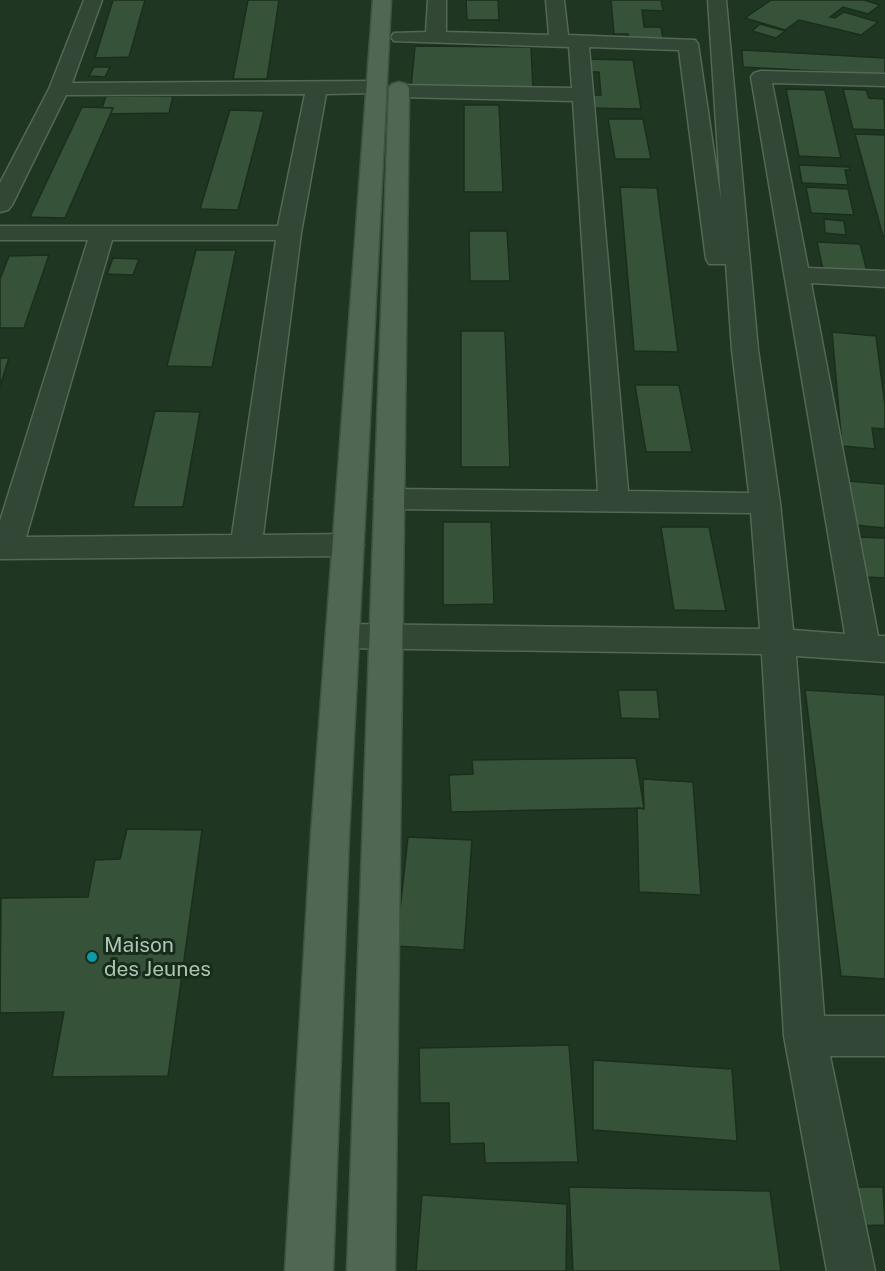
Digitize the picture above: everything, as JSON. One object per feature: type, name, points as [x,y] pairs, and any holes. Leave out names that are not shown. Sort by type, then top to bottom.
[{"type":"main road","points":[[371,1271],[389,499],[388,89],[382,0]]},
{"type":"main road","points":[[309,1271],[330,835],[349,544],[388,89],[401,37],[402,0]]},
{"type":"street","points":[[0,205],[59,89],[93,0]]},
{"type":"street","points":[[436,38],[437,0]]},
{"type":"street","points":[[555,0],[583,95],[614,501]]},
{"type":"street","points":[[717,0],[745,350],[765,503],[778,642],[805,1036],[851,1271]]},
{"type":"street","points":[[401,37],[688,44],[724,306],[745,350]]},
{"type":"street","points":[[343,636],[778,642],[875,648],[795,275],[761,77],[885,80]]},
{"type":"street","points":[[59,89],[317,87],[583,95]]},
{"type":"street","points":[[246,546],[289,233],[317,87]]},
{"type":"street","points":[[0,233],[289,233]]},
{"type":"street","points":[[102,233],[4,548],[349,544]]},
{"type":"street","points":[[795,275],[885,279]]},
{"type":"street","points":[[389,499],[765,503]]},
{"type":"street","points":[[805,1036],[885,1036]]},
{"type":"building","points":[[113,0],[145,0],[129,57],[95,58]]},
{"type":"building","points":[[248,0],[279,0],[267,79],[233,79]]},
{"type":"building","points":[[466,0],[498,0],[499,20],[467,20]]},
{"type":"building","points":[[611,0],[661,0],[663,11],[642,10],[644,27],[661,27],[663,39],[629,38],[628,34],[614,34]]},
{"type":"building","points":[[771,0],[864,0],[880,5],[868,14],[843,7],[830,17],[835,18],[844,12],[878,22],[861,35],[799,20],[785,30],[745,18]]},
{"type":"building","points":[[760,24],[785,31],[776,38],[752,31]]},
{"type":"building","points":[[415,46],[531,47],[533,89],[411,88]]},
{"type":"building","points":[[742,50],[885,58],[885,75],[743,67]]},
{"type":"building","points":[[583,59],[633,60],[641,109],[587,108],[586,95],[601,95],[599,72],[584,72]]},
{"type":"building","points":[[94,67],[110,67],[105,77],[89,76]]},
{"type":"building","points":[[786,89],[825,90],[841,158],[799,156]]},
{"type":"building","points":[[843,89],[866,90],[869,98],[884,99],[885,130],[853,129]]},
{"type":"building","points":[[106,96],[173,96],[169,113],[100,114]]},
{"type":"building","points":[[464,105],[499,105],[503,192],[464,192]]},
{"type":"building","points":[[82,107],[113,108],[65,218],[30,217]]},
{"type":"building","points":[[230,110],[264,111],[238,210],[200,209]]},
{"type":"building","points":[[608,119],[643,119],[651,159],[615,159]]},
{"type":"building","points":[[855,134],[885,135],[885,236],[883,236]]},
{"type":"building","points":[[799,165],[849,167],[850,170],[845,170],[848,185],[802,183]]},
{"type":"building","points":[[620,187],[657,188],[678,352],[634,351]]},
{"type":"building","points":[[806,187],[848,189],[854,215],[811,213]]},
{"type":"building","points":[[824,219],[844,221],[846,235],[825,233]]},
{"type":"building","points":[[469,231],[507,231],[510,281],[470,281]]},
{"type":"building","points":[[817,242],[860,244],[868,275],[824,274]]},
{"type":"building","points":[[196,250],[236,250],[212,367],[167,366]]},
{"type":"building","points":[[49,255],[24,328],[0,328],[0,279],[9,256]]},
{"type":"building","points":[[113,258],[139,259],[133,275],[107,274]]},
{"type":"building","points":[[461,331],[505,331],[510,467],[461,467]]},
{"type":"building","points":[[832,332],[876,336],[885,406],[885,429],[872,428],[875,449],[842,446]]},
{"type":"building","points":[[0,358],[9,358],[0,386]]},
{"type":"building","points":[[635,385],[679,385],[692,452],[646,452]]},
{"type":"building","points":[[155,411],[200,412],[183,507],[133,507]]},
{"type":"building","points":[[848,481],[885,484],[885,528],[854,525]]},
{"type":"building","points":[[443,522],[491,522],[494,604],[443,605]]},
{"type":"building","points":[[661,527],[709,527],[726,611],[674,610]]},
{"type":"building","points":[[857,537],[885,538],[885,578],[865,577]]},
{"type":"building","points":[[618,690],[657,690],[660,719],[621,718]]},
{"type":"building","points":[[805,690],[885,695],[885,979],[841,976]]},
{"type":"building","points":[[636,758],[644,808],[451,812],[449,775],[473,774],[472,760]]},
{"type":"building","points":[[643,779],[693,782],[701,895],[639,892],[637,808],[644,809]]},
{"type":"building","name":"Maison des Jeunes","points":[[127,829],[202,830],[168,1076],[52,1077],[64,1012],[0,1013],[1,898],[88,897],[95,860],[120,859]]},
{"type":"building","points":[[408,837],[472,840],[464,950],[396,946]]},
{"type":"building","points":[[569,1045],[578,1162],[485,1163],[484,1143],[450,1144],[449,1103],[420,1103],[419,1048]]},
{"type":"building","points":[[593,1060],[732,1069],[737,1141],[593,1130]]},
{"type":"building","points":[[569,1187],[770,1191],[781,1271],[573,1271]]},
{"type":"building","points":[[842,1187],[883,1187],[885,1225],[851,1226]]},
{"type":"building","points":[[422,1195],[567,1204],[566,1271],[416,1271]]},
{"type":"place","name":"Maison des Jeunes","points":[[92,957]]}]
